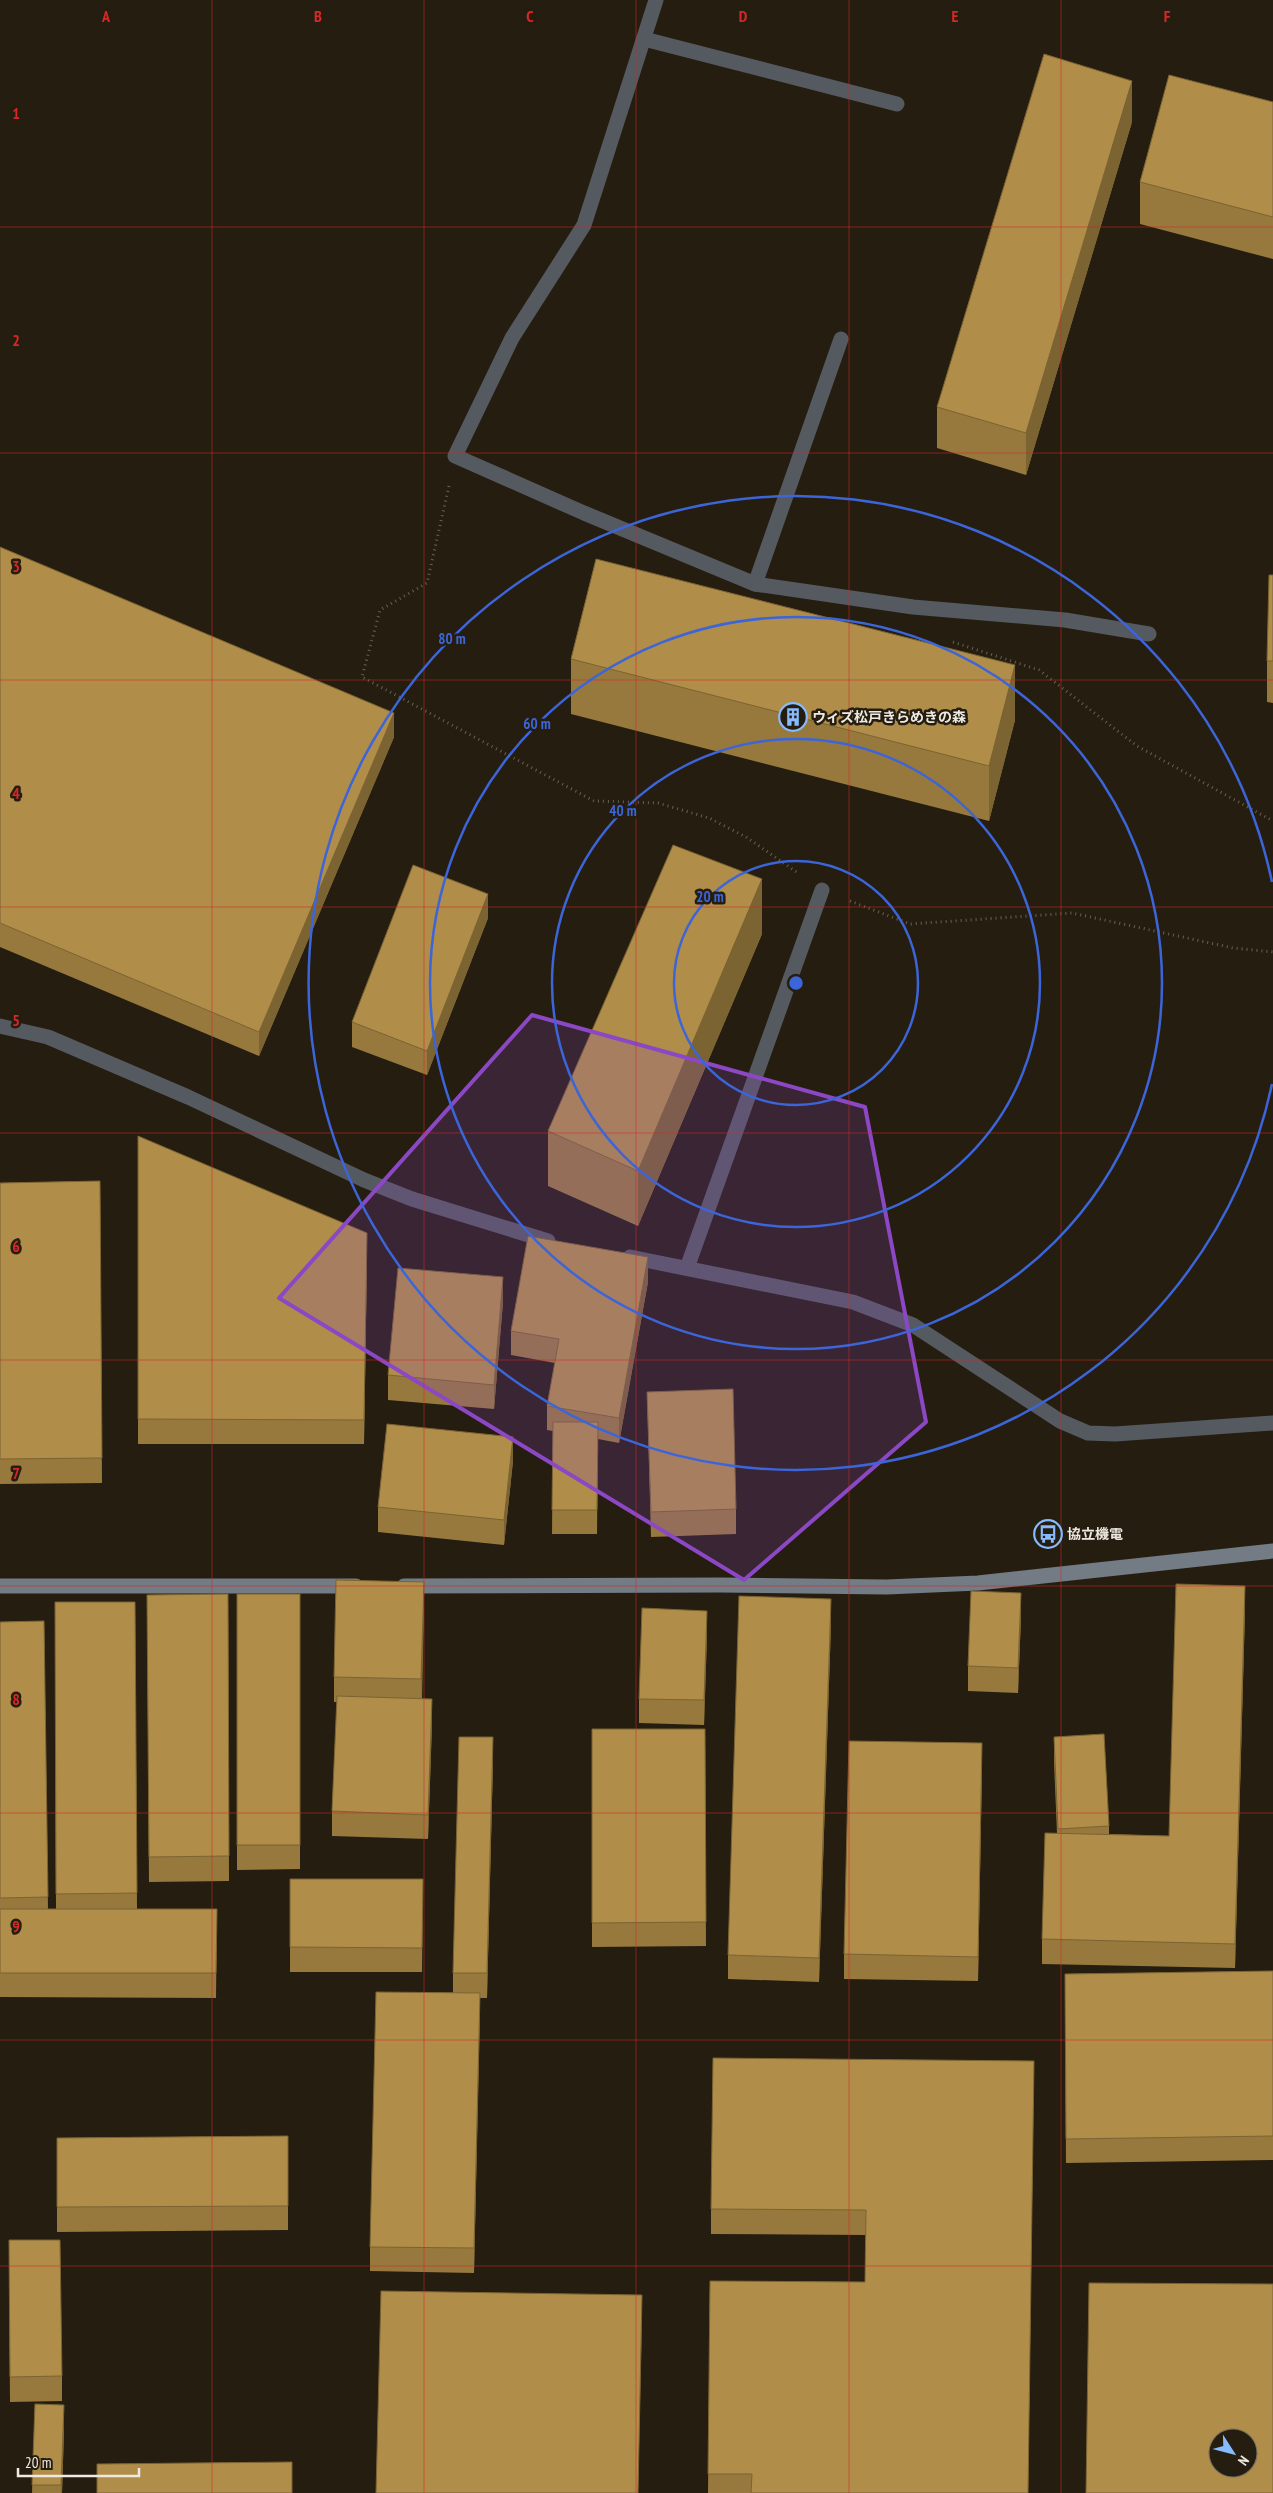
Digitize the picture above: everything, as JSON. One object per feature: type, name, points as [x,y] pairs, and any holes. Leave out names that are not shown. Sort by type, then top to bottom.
[{"type":"street","points":[[656,0],[584,225],[512,338],[455,456],[584,513],[755,584],[913,608],[1065,620],[1149,634]]},
{"type":"street","points":[[644,40],[897,104]]},
{"type":"street","points":[[755,584],[841,339]]},
{"type":"street","points":[[687,1268],[822,890]]},
{"type":"street","points":[[0,1026],[48,1037],[188,1097],[364,1180],[412,1199],[539,1239],[567,1245]]},
{"type":"street","points":[[613,1254],[852,1302],[914,1325],[1060,1421],[1088,1433],[1115,1434],[1273,1423]]},
{"type":"street","points":[[389,1586],[720,1585],[887,1587],[978,1583],[1273,1551]]},
{"type":"street","points":[[0,1586],[369,1586]]},
{"type":"path","points":[[455,456],[427,583],[380,610],[362,676],[594,801],[658,803],[709,818],[746,837],[822,890],[910,924],[1072,913],[1233,948],[1273,952]]},
{"type":"path","points":[[950,641],[1039,670],[1137,746],[1273,821]]},
{"type":"highlighted area","points":[[532,1015],[865,1107],[926,1422],[744,1580],[279,1298]]},
{"type":"building","points":[[1044,54],[1132,81],[1026,433],[937,407]]},
{"type":"building","points":[[1169,75],[1273,102],[1273,217],[1140,182]]},
{"type":"building","points":[[0,547],[394,713],[259,1032],[0,923]]},
{"type":"building","points":[[596,559],[1015,665],[989,766],[571,659]]},
{"type":"building","points":[[1269,575],[1273,575],[1273,661],[1267,661]]},
{"type":"building","points":[[673,845],[762,879],[638,1171],[548,1131]]},
{"type":"building","points":[[413,865],[488,894],[427,1051],[352,1022]]},
{"type":"building","points":[[138,1136],[367,1233],[364,1420],[138,1419]]},
{"type":"building","points":[[100,1181],[102,1458],[0,1459],[0,1183]]},
{"type":"building","points":[[528,1236],[648,1257],[619,1418],[547,1406],[559,1339],[511,1331]]},
{"type":"building","points":[[398,1268],[503,1277],[494,1385],[388,1375]]},
{"type":"building","points":[[733,1389],[736,1509],[651,1512],[647,1392]]},
{"type":"building","points":[[553,1422],[598,1422],[597,1510],[552,1510]]},
{"type":"building","points":[[387,1424],[513,1437],[504,1520],[378,1507]]},
{"type":"building","points":[[336,1580],[424,1582],[421,1679],[334,1677]]},
{"type":"building","points":[[1176,1584],[1245,1586],[1235,1944],[1042,1939],[1045,1833],[1169,1836]]},
{"type":"building","points":[[971,1591],[1021,1593],[1018,1668],[968,1666]]},
{"type":"building","points":[[228,1594],[229,1856],[149,1857],[147,1595]]},
{"type":"building","points":[[237,1594],[300,1594],[300,1845],[237,1845]]},
{"type":"building","points":[[739,1596],[831,1599],[819,1958],[728,1955]]},
{"type":"building","points":[[55,1602],[135,1602],[137,1893],[56,1894]]},
{"type":"building","points":[[642,1608],[707,1611],[704,1700],[639,1699]]},
{"type":"building","points":[[44,1621],[48,1897],[0,1898],[0,1622]]},
{"type":"building","points":[[337,1696],[432,1699],[428,1815],[332,1811]]},
{"type":"building","points":[[592,1729],[705,1729],[706,1922],[592,1923]]},
{"type":"building","points":[[1104,1734],[1109,1826],[1058,1829],[1054,1737]]},
{"type":"building","points":[[459,1737],[493,1737],[487,1973],[453,1973]]},
{"type":"building","points":[[849,1741],[982,1743],[978,1957],[844,1954]]},
{"type":"building","points":[[290,1879],[423,1879],[422,1948],[290,1947]]},
{"type":"building","points":[[0,1909],[217,1909],[216,1973],[0,1973]]},
{"type":"building","points":[[1273,1971],[1273,2136],[1066,2139],[1065,1974]]},
{"type":"building","points":[[376,1992],[480,1993],[474,2248],[370,2247]]},
{"type":"building","points":[[713,2058],[1034,2061],[1028,2493],[751,2493],[752,2474],[708,2474],[710,2281],[865,2282],[866,2210],[711,2209]]},
{"type":"building","points":[[288,2136],[288,2206],[57,2207],[57,2138]]},
{"type":"building","points":[[9,2240],[60,2240],[62,2376],[10,2377]]},
{"type":"building","points":[[1089,2283],[1273,2284],[1273,2493],[1086,2493]]},
{"type":"building","points":[[381,2291],[642,2295],[638,2493],[376,2493]]},
{"type":"building","points":[[35,2404],[64,2405],[61,2485],[32,2485]]},
{"type":"building","points":[[292,2462],[292,2493],[97,2493],[97,2464]]},
{"type":"place","name":"ウィズ松戸きらめきの森","points":[[793,717]]},
{"type":"place","name":"協立機電","points":[[1048,1534]]}]
